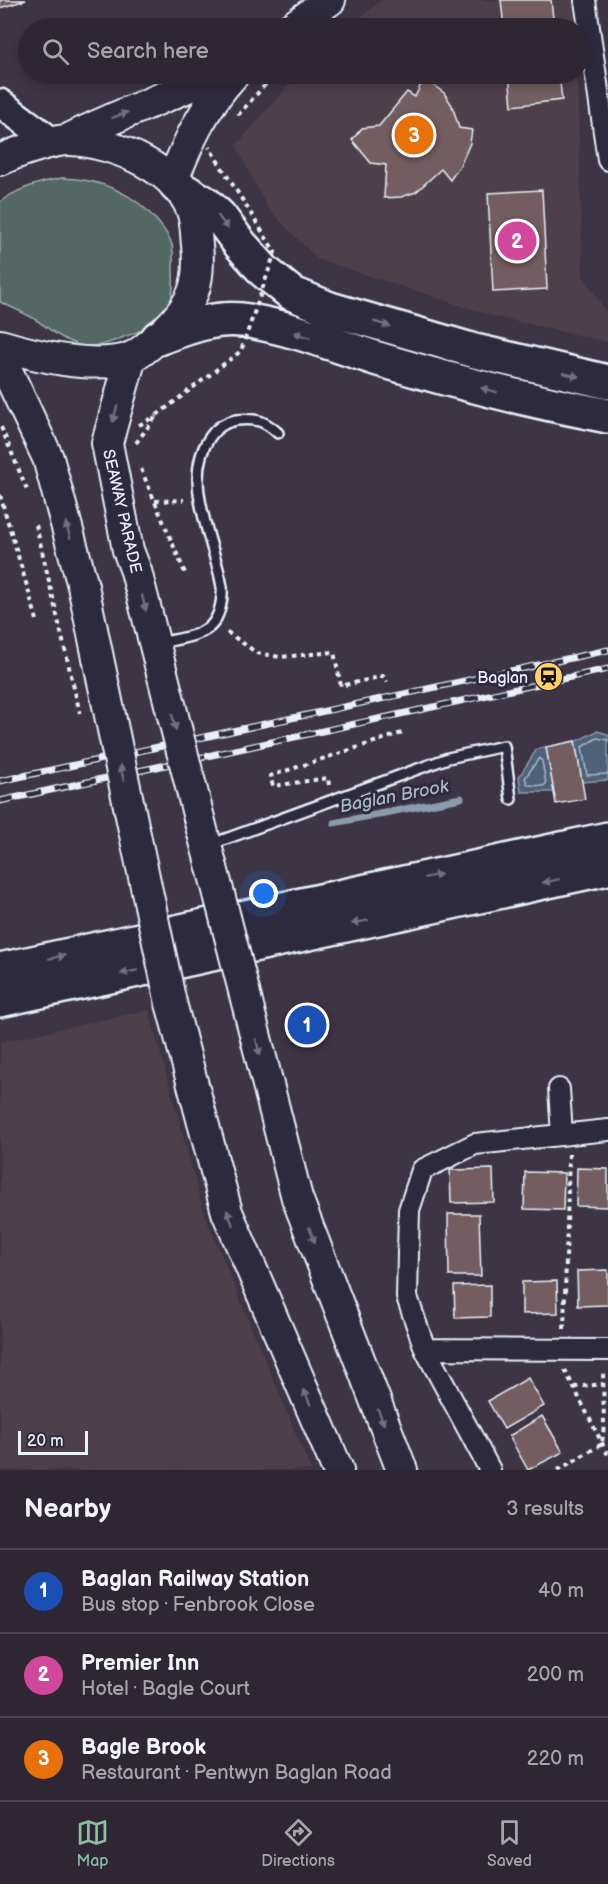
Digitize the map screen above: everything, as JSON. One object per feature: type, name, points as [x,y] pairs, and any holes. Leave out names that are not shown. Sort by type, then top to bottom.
[{"type":"highway","points":[[175,184],[205,203],[219,216],[265,272],[291,293],[330,309],[475,351],[608,382]]},
{"type":"highway","points":[[158,338],[204,321],[241,320],[291,331],[380,359],[531,401],[608,416]]},
{"type":"highway","points":[[0,970],[608,839]]},
{"type":"highway","points":[[0,1000],[608,868]]},
{"type":"main road","points":[[305,18],[330,0]]},
{"type":"main road","points":[[0,160],[14,153],[61,141],[195,84]]},
{"type":"main road","points":[[175,184],[195,128],[215,94],[224,84]]},
{"type":"main road","points":[[0,345],[38,356],[93,362],[131,357],[158,338],[183,314],[195,288],[198,255],[193,216],[175,184],[159,170],[124,152],[100,144],[61,141]]},
{"type":"main road","points":[[0,356],[48,458],[83,586],[171,1003],[227,1212],[338,1470]]},
{"type":"main road","name":"SEAWAY PARADE","points":[[131,357],[107,442],[128,550],[136,571],[297,1198],[402,1470]]},
{"type":"street","points":[[585,0],[588,18]]},
{"type":"street","points":[[590,35],[608,160]]},
{"type":"street","points":[[0,103],[61,141]]},
{"type":"street","points":[[559,1089],[565,1135]]},
{"type":"street","points":[[490,1470],[425,1349],[407,1297],[409,1210],[422,1170],[475,1144],[608,1130]]},
{"type":"street","points":[[425,1349],[560,1341],[605,1350]]},
{"type":"lane","points":[[157,655],[203,632],[213,624],[221,605],[222,588],[200,500],[199,465],[204,445],[215,430],[230,421],[248,419],[267,423],[278,433]]},
{"type":"lane","points":[[204,836],[448,758],[504,746],[511,799]]},
{"type":"path","points":[[132,449],[157,415],[241,351],[275,252],[209,147]]},
{"type":"path","points":[[0,423],[30,499]]},
{"type":"path","points":[[137,460],[185,573]]},
{"type":"path","points":[[0,495],[37,620]]},
{"type":"path","points":[[155,501],[200,500]]},
{"type":"path","points":[[35,521],[73,684]]},
{"type":"path","points":[[213,624],[257,653],[280,657],[334,652],[341,686],[383,676],[387,682]]},
{"type":"path","points":[[319,790],[329,787],[328,778],[273,786],[270,776],[402,734],[401,729]]},
{"type":"path","points":[[565,1135],[560,1341],[574,1388],[608,1455]]},
{"type":"path","points":[[602,1444],[605,1350]]},
{"type":"path","points":[[574,1388],[603,1384]]},
{"type":"path","points":[[558,1470],[602,1444]]},
{"type":"shaded area","points":[[381,0],[574,0],[575,18],[360,18]]},
{"type":"shaded area","points":[[289,84],[577,84],[583,276],[608,314],[608,342],[496,317],[317,259],[267,207],[236,146]]},
{"type":"shaded area","points":[[149,1010],[204,1213],[311,1470],[0,1470],[0,1042]]},
{"type":"green space","points":[[62,178],[103,184],[127,195],[160,224],[168,236],[173,252],[172,298],[163,315],[156,322],[108,343],[92,346],[80,345],[0,302],[0,202],[29,186]]},
{"type":"water","points":[[597,731],[608,734],[608,780],[582,782],[575,742]]},
{"type":"water","points":[[546,747],[554,792],[521,792],[519,777],[537,749]]},
{"type":"building","points":[[0,0],[26,0],[0,8]]},
{"type":"building","points":[[501,0],[551,0],[553,18],[503,18]]},
{"type":"building","points":[[501,0],[551,0],[553,18],[503,18]]},
{"type":"building","points":[[421,84],[432,84],[444,93],[452,105],[459,128],[472,130],[470,143],[460,166],[450,180],[441,169],[416,192],[401,197],[384,198],[386,165],[371,163],[352,140],[362,128],[379,126],[407,92],[415,97]]},
{"type":"building","points":[[510,84],[560,84],[562,100],[512,106]]},
{"type":"building","points":[[510,84],[560,84],[562,100],[512,106]]},
{"type":"building","points":[[542,190],[547,289],[493,292],[488,193]]},
{"type":"building","points":[[542,190],[547,289],[493,292],[488,193]]},
{"type":"building","points":[[575,741],[585,799],[556,804],[546,747]]},
{"type":"building","points":[[577,1168],[608,1169],[608,1207],[576,1206]]},
{"type":"building","points":[[493,1169],[494,1202],[451,1203],[450,1170]]},
{"type":"building","points":[[525,1172],[564,1173],[563,1210],[524,1209]]},
{"type":"building","points":[[448,1214],[479,1214],[481,1276],[449,1276]]},
{"type":"building","points":[[608,1270],[608,1305],[578,1306],[577,1271]]},
{"type":"building","points":[[557,1281],[558,1313],[522,1314],[522,1282]]},
{"type":"building","points":[[490,1285],[490,1317],[455,1318],[454,1286]]},
{"type":"building","points":[[528,1378],[544,1406],[504,1429],[488,1401]]},
{"type":"building","points":[[542,1416],[563,1452],[528,1470],[509,1436]]},
{"type":"waterway","name":"Baglan Brook","points":[[334,823],[461,798]]},
{"type":"railway","points":[[0,781],[608,650]]},
{"type":"railway","points":[[0,801],[608,669]]},
{"type":"place","name":"Bagle Brook","points":[[414,135]]},
{"type":"place","name":"Premier Inn","points":[[517,241]]},
{"type":"place","name":"Baglan","points":[[549,677]]},
{"type":"place","name":"Baglan Railway Station","points":[[307,1025]]}]
